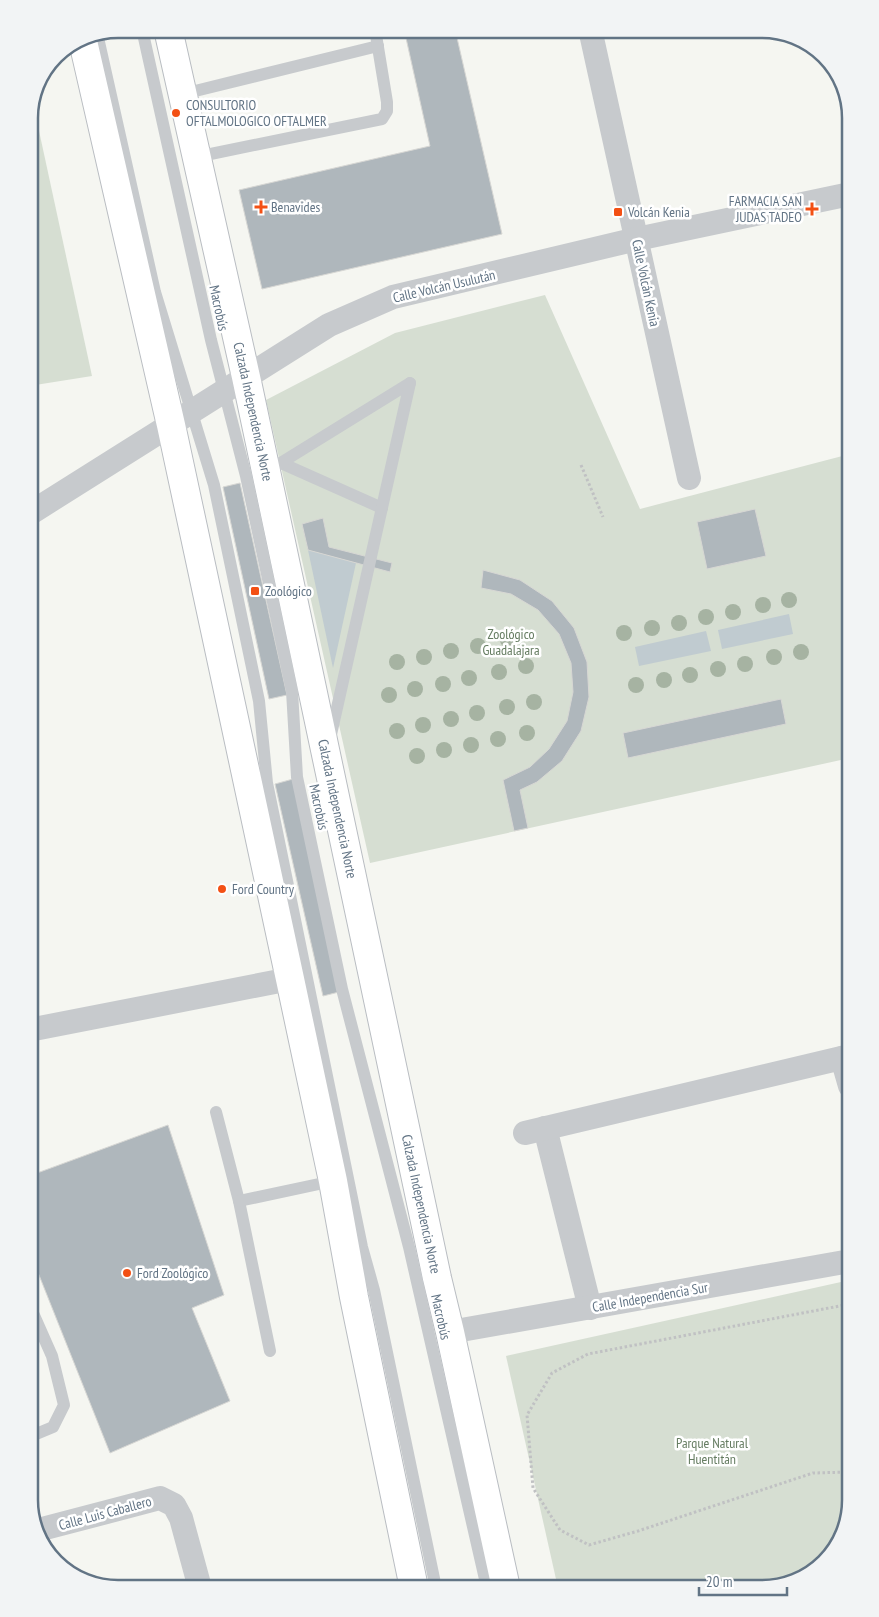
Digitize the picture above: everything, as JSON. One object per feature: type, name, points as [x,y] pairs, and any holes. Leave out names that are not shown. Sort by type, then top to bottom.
[{"type":"street","name":"Calzada Independencia Norte","points":[[170,38],[196,157],[235,384],[274,468],[326,757],[435,1269],[504,1580]]},
{"type":"street","name":"Calle Volcán Kenia","points":[[592,38],[689,478]]},
{"type":"street","points":[[84,45],[181,418],[290,979],[333,1181],[354,1297],[412,1579]]},
{"type":"street","name":"Calle Volcán Usulután","points":[[38,508],[329,325],[393,297],[636,240],[842,196]]},
{"type":"street","points":[[38,1028],[290,979]]},
{"type":"street","points":[[590,1308],[535,1131],[842,1058]]},
{"type":"street","name":"Calle Independencia Sur","points":[[450,1332],[842,1262]]},
{"type":"street","name":"Calle Luis Caballero","points":[[44,1530],[160,1498],[174,1505],[180,1518],[197,1579]]},
{"type":"lane","name":"Macrobús","points":[[144,38],[211,340],[235,384],[246,476],[292,691],[297,777],[340,979],[409,1247],[485,1580]]},
{"type":"lane","points":[[196,157],[382,118],[387,111],[387,102],[377,38]]},
{"type":"lane","points":[[99,40],[181,418],[214,485],[257,692],[267,783],[276,830],[362,1247],[374,1290],[434,1579]]},
{"type":"lane","points":[[183,94],[378,46]]},
{"type":"lane","points":[[274,468],[410,383],[326,757]]},
{"type":"lane","points":[[274,468],[382,508]]},
{"type":"lane","points":[[216,1112],[239,1201],[270,1351]]},
{"type":"lane","points":[[239,1201],[333,1181]]},
{"type":"lane","points":[[38,1324],[52,1356],[64,1405],[53,1427],[38,1433]]},
{"type":"path","points":[[581,465],[603,517]]},
{"type":"path","points":[[842,1306],[588,1354],[552,1373],[527,1415],[534,1488],[560,1530],[589,1545],[638,1531],[813,1473],[842,1472]]},
{"type":"green space","points":[[38,126],[92,376],[38,385]]},
{"type":"green space","name":"Zoológico Guadalajara","points":[[545,295],[640,509],[842,456],[842,760],[370,863],[266,400],[395,333]]},
{"type":"green space","name":"Parque Natural Huentitán","points":[[842,1282],[842,1499],[839,1520],[828,1544],[818,1556],[801,1569],[777,1578],[761,1580],[556,1580],[506,1356]]},
{"type":"shaded area","points":[[308,550],[356,563],[333,668]]},
{"type":"shaded area","points":[[789,614],[793,634],[722,649],[718,630]]},
{"type":"shaded area","points":[[706,631],[711,651],[639,666],[635,647]]},
{"type":"building","points":[[406,38],[457,38],[502,234],[262,289],[239,190],[430,146]]},
{"type":"building","name":"Zoológico","points":[[240,483],[287,695],[269,699],[223,487]]},
{"type":"building","points":[[755,509],[766,556],[707,569],[697,522]]},
{"type":"building","points":[[323,518],[329,547],[392,563],[390,572],[308,550],[302,524]]},
{"type":"building","points":[[483,570],[520,580],[552,601],[574,628],[587,662],[589,697],[581,731],[562,761],[537,782],[520,790],[528,828],[514,831],[503,780],[530,767],[549,749],[567,721],[573,692],[571,663],[559,634],[538,610],[511,594],[481,588]]},
{"type":"building","points":[[781,699],[786,724],[628,758],[623,733]]},
{"type":"building","points":[[293,779],[339,992],[323,996],[275,784]]},
{"type":"building","name":"Ford Zoológico","points":[[168,1125],[224,1295],[192,1308],[230,1401],[110,1453],[38,1273],[38,1173]]},
{"type":"place","name":"CONSULTORIO OFTALMOLOGICO OFTALMER","points":[[176,113]]},
{"type":"place","name":"Benavides","points":[[261,207]]},
{"type":"place","name":"FARMACIA SAN JUDAS TADEO","points":[[812,209]]},
{"type":"place","name":"Volcán Kenia","points":[[618,212]]},
{"type":"place","name":"Zoológico","points":[[255,591]]},
{"type":"place","name":"Ford Country","points":[[222,889]]},
{"type":"place","name":"Ford Zoológico","points":[[127,1273]]}]
